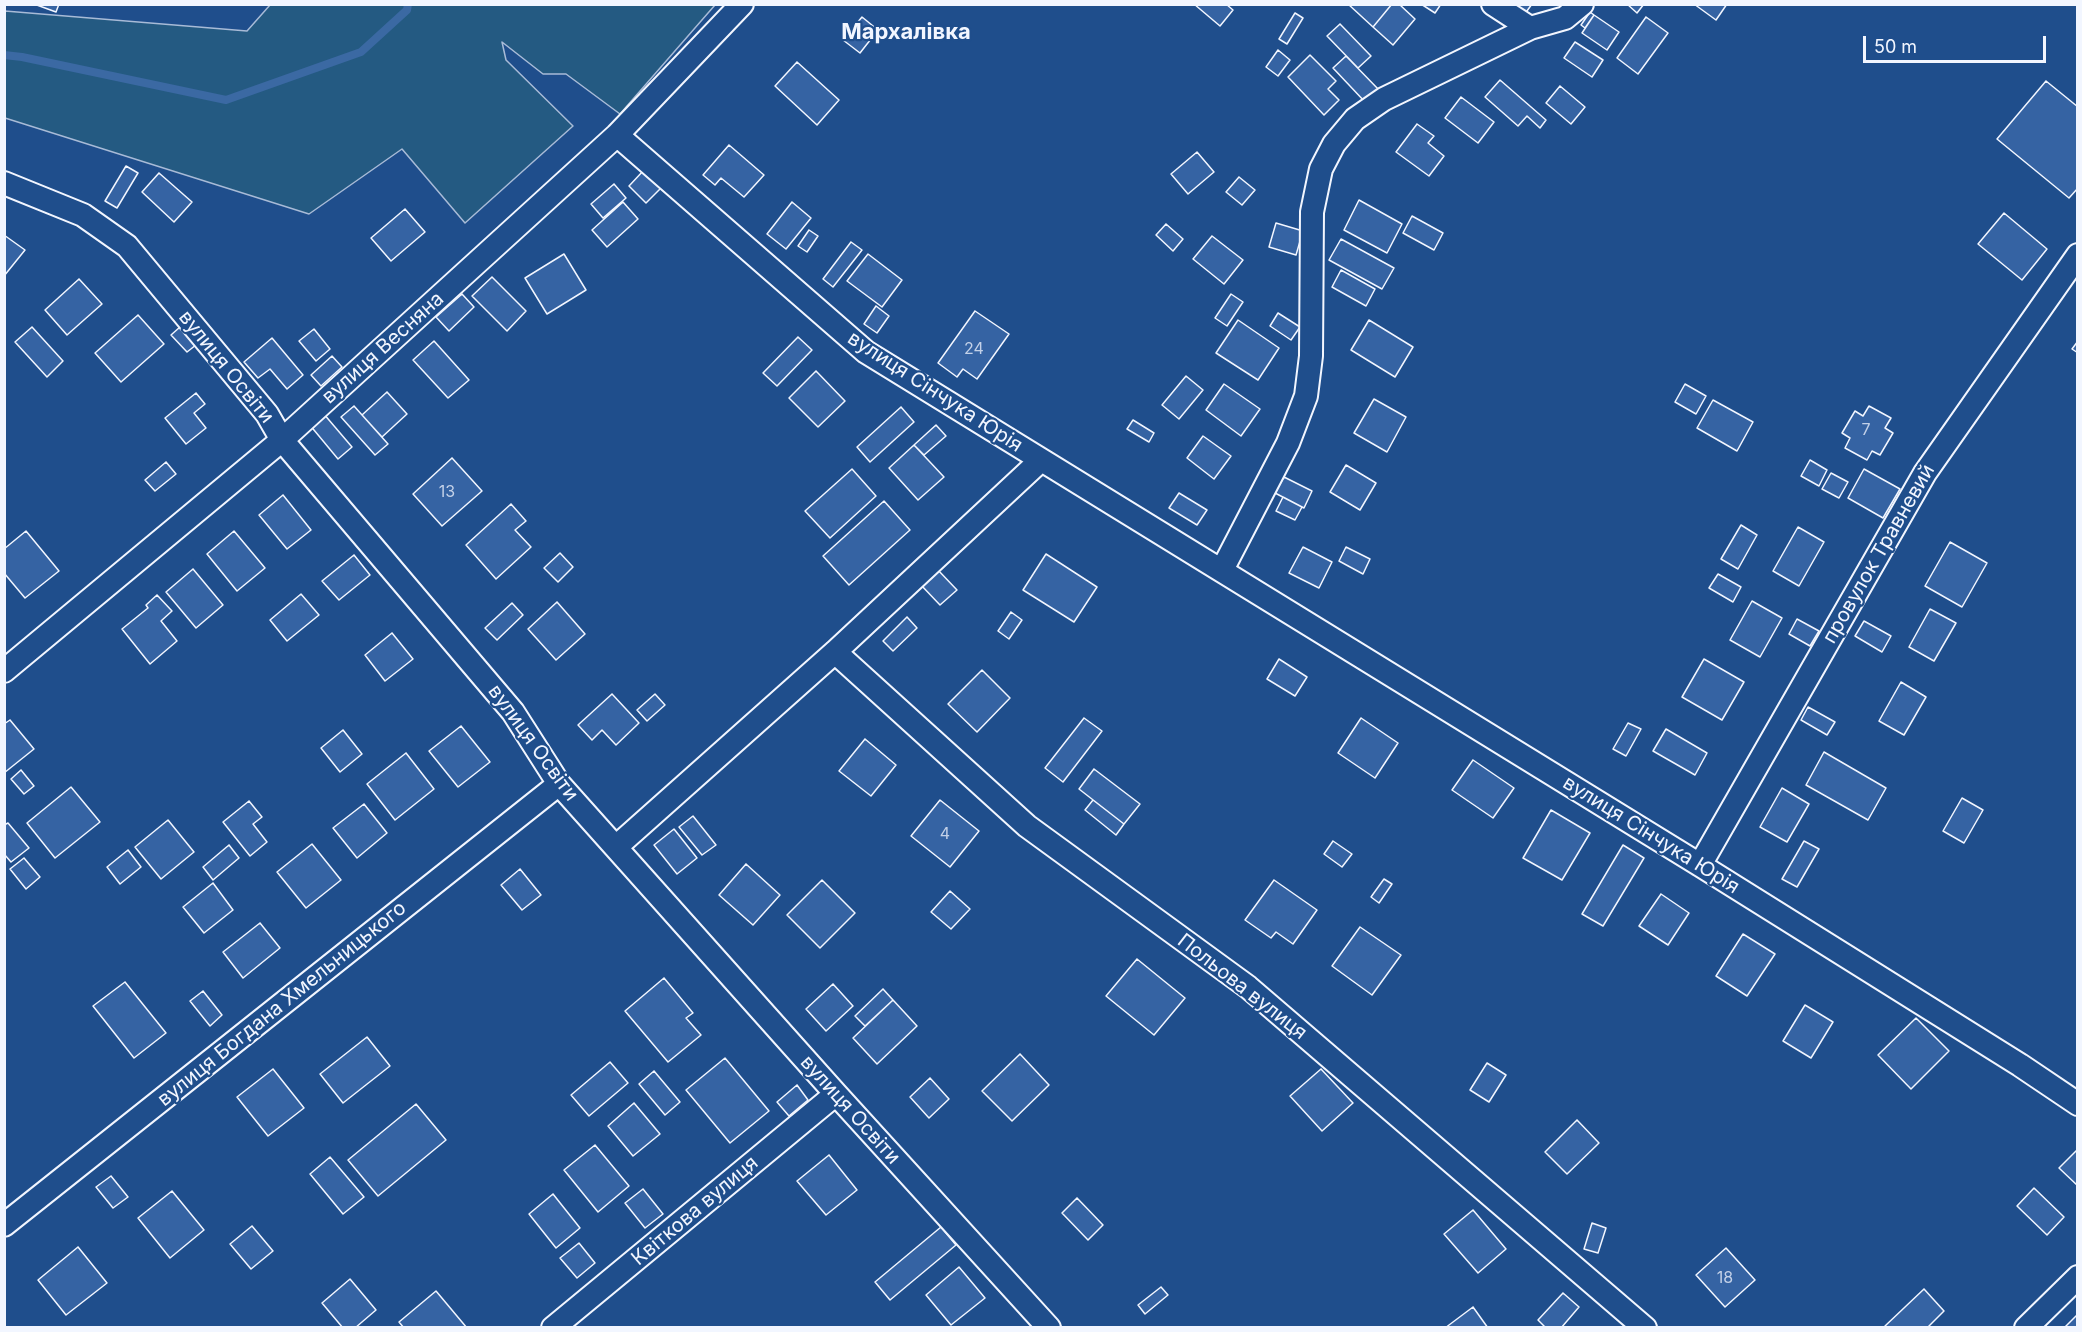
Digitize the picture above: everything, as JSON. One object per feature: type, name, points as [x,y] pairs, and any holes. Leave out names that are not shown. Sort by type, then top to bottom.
[{"type":"street","name":"вулиця Весняна","points":[[4,671],[282,440],[617,135],[742,4]]},
{"type":"street","points":[[1493,4],[1530,28]]},
{"type":"street","points":[[1222,570],[1288,443],[1306,396],[1311,356],[1312,212],[1322,169],[1334,144],[1355,119],[1384,99],[1530,28],[1565,18],[1582,4]]},
{"type":"street","name":"вулиця Сінчука Юрія","points":[[617,135],[866,352],[1700,865],[2020,1065],[2078,1104]]},
{"type":"street","name":"вулиця Освіти","points":[[4,183],[83,215],[127,246],[267,414],[282,440],[513,712],[559,784],[836,1095],[1049,1328]]},
{"type":"street","name":"провулок Травневий","points":[[1700,865],[1925,473],[2078,255]]},
{"type":"street","points":[[616,847],[835,652],[1040,461]]},
{"type":"street","name":"Польова вулиця","points":[[835,652],[1027,826],[1248,987],[1645,1328]]},
{"type":"street","name":"вулиця Богдана Хмельницького","points":[[4,1225],[559,784]]},
{"type":"street","name":"Квіткова вулиця","points":[[554,1328],[836,1095]]},
{"type":"street","points":[[2026,1328],[2078,1277]]},
{"type":"shaded area","points":[[270,5],[715,5],[620,114],[566,74],[543,74],[502,42],[506,60],[573,126],[465,223],[402,149],[309,214],[5,118],[5,11],[247,31]]},
{"type":"building","points":[[34,4],[59,4],[56,12]]},
{"type":"building","points":[[1194,4],[1226,4],[1233,10],[1220,26]]},
{"type":"building","points":[[1348,4],[1392,4],[1373,27]]},
{"type":"building","points":[[1392,4],[1399,4],[1415,19],[1393,45],[1373,27]]},
{"type":"building","points":[[1421,4],[1441,4],[1435,13]]},
{"type":"building","points":[[1510,4],[1532,4],[1524,15]]},
{"type":"building","points":[[1627,4],[1644,4],[1637,13]]},
{"type":"building","points":[[1694,4],[1727,4],[1716,20]]},
{"type":"building","points":[[1590,12],[1594,15],[1585,28],[1581,25]]},
{"type":"building","points":[[1295,13],[1303,18],[1287,44],[1279,39]]},
{"type":"building","points":[[1594,15],[1619,32],[1607,50],[1582,33]]},
{"type":"building","points":[[862,17],[878,30],[860,53],[843,40]]},
{"type":"building","points":[[1646,17],[1668,33],[1638,74],[1617,58]]},
{"type":"building","points":[[1340,24],[1371,56],[1358,68],[1327,36]]},
{"type":"building","points":[[1575,42],[1603,60],[1592,77],[1564,58]]},
{"type":"building","points":[[1278,50],[1290,60],[1278,76],[1266,67]]},
{"type":"building","points":[[1310,55],[1336,81],[1328,89],[1339,100],[1324,115],[1288,77]]},
{"type":"building","points":[[1346,56],[1380,91],[1366,103],[1333,68]]},
{"type":"building","points":[[797,62],[839,100],[817,125],[775,86]]},
{"type":"building","points":[[1500,80],[1546,120],[1540,128],[1527,116],[1518,126],[1485,97]]},
{"type":"building","points":[[2046,81],[2078,107],[2078,188],[2069,198],[1997,139]]},
{"type":"building","points":[[1560,86],[1585,107],[1571,124],[1546,103]]},
{"type":"building","points":[[1461,97],[1494,122],[1478,143],[1445,118]]},
{"type":"building","points":[[1417,124],[1434,136],[1428,143],[1444,156],[1429,176],[1396,152]]},
{"type":"building","points":[[729,145],[764,175],[744,197],[721,178],[715,185],[703,175]]},
{"type":"building","points":[[1197,152],[1214,172],[1188,194],[1171,174]]},
{"type":"building","points":[[126,166],[138,173],[117,208],[105,201]]},
{"type":"building","points":[[644,170],[662,187],[646,203],[629,186]]},
{"type":"building","points":[[159,173],[192,202],[174,222],[142,192]]},
{"type":"building","points":[[1239,177],[1255,190],[1242,205],[1226,192]]},
{"type":"building","points":[[614,184],[626,198],[603,218],[591,204]]},
{"type":"building","points":[[1359,200],[1402,224],[1387,253],[1344,230]]},
{"type":"building","points":[[623,202],[638,219],[607,247],[592,230]]},
{"type":"building","points":[[792,202],[811,218],[786,249],[767,234]]},
{"type":"building","points":[[405,209],[425,232],[391,261],[371,238]]},
{"type":"building","points":[[2004,213],[2047,249],[2022,280],[1978,244]]},
{"type":"building","points":[[1412,216],[1443,233],[1434,250],[1403,233]]},
{"type":"building","points":[[1276,223],[1303,231],[1296,255],[1269,247]]},
{"type":"building","points":[[1166,224],[1183,239],[1173,251],[1156,235]]},
{"type":"building","points":[[809,230],[818,236],[807,252],[798,246]]},
{"type":"building","points":[[4,235],[25,250],[4,276]]},
{"type":"building","points":[[1212,236],[1243,260],[1224,284],[1193,259]]},
{"type":"building","points":[[1341,239],[1394,268],[1382,289],[1329,260]]},
{"type":"building","points":[[851,242],[862,250],[833,287],[823,279]]},
{"type":"building","points":[[564,254],[586,290],[547,314],[525,278]]},
{"type":"building","points":[[868,254],[902,280],[882,307],[847,281]]},
{"type":"building","points":[[1341,270],[1375,289],[1366,306],[1332,287]]},
{"type":"building","points":[[492,277],[526,311],[507,331],[472,296]]},
{"type":"building","points":[[79,279],[102,304],[67,335],[45,310]]},
{"type":"building","points":[[462,294],[474,307],[449,331],[436,317]]},
{"type":"building","points":[[1231,294],[1243,302],[1227,326],[1215,318]]},
{"type":"building","points":[[876,306],[889,316],[877,333],[864,324]]},
{"type":"building","points":[[975,311],[1009,334],[977,379],[963,369],[957,377],[938,363]]},
{"type":"building","points":[[1278,313],[1300,327],[1291,340],[1270,326]]},
{"type":"building","points":[[138,315],[164,344],[121,382],[95,353]]},
{"type":"building","points":[[1238,320],[1279,348],[1258,380],[1216,353]]},
{"type":"building","points":[[1369,320],[1413,347],[1395,377],[1351,350]]},
{"type":"building","points":[[32,327],[63,361],[47,377],[15,342]]},
{"type":"building","points":[[180,327],[196,345],[187,352],[171,335]]},
{"type":"building","points":[[314,329],[330,349],[316,361],[299,341]]},
{"type":"building","points":[[798,337],[812,350],[777,386],[763,373]]},
{"type":"building","points":[[272,338],[303,375],[287,389],[270,369],[258,378],[244,362]]},
{"type":"building","points":[[434,341],[469,380],[448,398],[413,360]]},
{"type":"building","points":[[2078,341],[2078,353],[2072,349]]},
{"type":"building","points":[[332,356],[342,367],[321,386],[311,375]]},
{"type":"building","points":[[816,371],[845,401],[818,427],[789,398]]},
{"type":"building","points":[[1186,376],[1203,390],[1179,419],[1162,405]]},
{"type":"building","points":[[1224,384],[1260,409],[1241,436],[1206,410]]},
{"type":"building","points":[[1685,384],[1706,396],[1696,414],[1675,402]]},
{"type":"building","points":[[387,392],[407,414],[382,437],[362,415]]},
{"type":"building","points":[[196,393],[205,404],[194,413],[206,428],[186,444],[165,418]]},
{"type":"building","points":[[1374,399],[1406,417],[1387,452],[1354,433]]},
{"type":"building","points":[[1713,400],[1753,422],[1737,451],[1697,428]]},
{"type":"building","points":[[354,406],[388,444],[375,455],[341,417]]},
{"type":"building","points":[[1869,406],[1891,418],[1885,428],[1893,433],[1880,455],[1872,451],[1867,460],[1845,448],[1850,438],[1842,433],[1855,411],[1863,416]]},
{"type":"building","points":[[901,407],[914,422],[870,462],[857,447]]},
{"type":"building","points":[[323,413],[352,447],[338,459],[309,424]]},
{"type":"building","points":[[1133,420],[1154,433],[1149,442],[1127,429]]},
{"type":"building","points":[[936,425],[946,436],[924,455],[914,445]]},
{"type":"building","points":[[1203,436],[1231,456],[1214,479],[1187,458]]},
{"type":"building","points":[[914,445],[944,477],[918,500],[889,468]]},
{"type":"building","points":[[452,458],[482,491],[442,526],[413,494]]},
{"type":"building","points":[[1810,460],[1827,470],[1819,486],[1801,476]]},
{"type":"building","points":[[166,462],[176,474],[155,491],[145,480]]},
{"type":"building","points":[[1346,465],[1376,483],[1360,510],[1330,492]]},
{"type":"building","points":[[852,469],[876,496],[830,538],[805,511]]},
{"type":"building","points":[[1864,469],[1900,489],[1883,518],[1848,498]]},
{"type":"building","points":[[1831,473],[1848,482],[1839,498],[1822,489]]},
{"type":"building","points":[[1284,477],[1312,491],[1304,508],[1275,493]]},
{"type":"building","points":[[1179,493],[1207,510],[1197,525],[1169,508]]},
{"type":"building","points":[[283,495],[311,530],[287,549],[259,515]]},
{"type":"building","points":[[1283,497],[1302,507],[1295,520],[1276,511]]},
{"type":"building","points":[[884,501],[910,530],[849,585],[823,556]]},
{"type":"building","points":[[511,504],[526,521],[515,530],[531,547],[496,579],[466,545]]},
{"type":"building","points":[[1741,525],[1757,535],[1738,569],[1721,559]]},
{"type":"building","points":[[1798,527],[1824,542],[1799,586],[1773,571]]},
{"type":"building","points":[[26,531],[59,571],[25,598],[4,573],[4,549]]},
{"type":"building","points":[[234,531],[265,568],[237,591],[207,554]]},
{"type":"building","points":[[1950,542],[1987,563],[1962,607],[1925,586]]},
{"type":"building","points":[[1303,547],[1332,562],[1319,588],[1289,573]]},
{"type":"building","points":[[1346,547],[1370,559],[1363,574],[1339,561]]},
{"type":"building","points":[[560,553],[573,567],[558,582],[544,568]]},
{"type":"building","points":[[1046,554],[1097,587],[1074,622],[1023,590]]},
{"type":"building","points":[[354,555],[370,575],[339,600],[322,581]]},
{"type":"building","points":[[193,569],[223,605],[196,628],[166,592]]},
{"type":"building","points":[[937,569],[957,590],[940,605],[920,584]]},
{"type":"building","points":[[1718,574],[1741,587],[1733,602],[1709,588]]},
{"type":"building","points":[[301,594],[319,615],[287,641],[270,620]]},
{"type":"building","points":[[157,595],[172,611],[161,621],[177,641],[150,664],[122,629],[148,608],[146,605]]},
{"type":"building","points":[[1752,601],[1782,618],[1760,657],[1730,640]]},
{"type":"building","points":[[557,602],[585,634],[556,660],[528,629]]},
{"type":"building","points":[[512,603],[523,615],[497,640],[485,628]]},
{"type":"building","points":[[1930,609],[1956,623],[1934,661],[1909,647]]},
{"type":"building","points":[[1011,612],[1022,620],[1009,639],[998,631]]},
{"type":"building","points":[[907,617],[917,628],[893,651],[883,641]]},
{"type":"building","points":[[1797,619],[1819,631],[1810,646],[1789,634]]},
{"type":"building","points":[[1864,621],[1891,636],[1882,652],[1855,636]]},
{"type":"building","points":[[392,633],[413,659],[385,681],[365,655]]},
{"type":"building","points":[[1279,659],[1307,677],[1295,696],[1267,679]]},
{"type":"building","points":[[1704,659],[1744,682],[1722,720],[1682,697]]},
{"type":"building","points":[[982,670],[1010,698],[977,732],[948,704]]},
{"type":"building","points":[[1901,682],[1926,697],[1904,735],[1879,721]]},
{"type":"building","points":[[612,694],[639,723],[616,745],[602,730],[592,740],[578,725]]},
{"type":"building","points":[[655,694],[665,705],[647,721],[637,710]]},
{"type":"building","points":[[1808,707],[1835,722],[1827,735],[1801,720]]},
{"type":"building","points":[[1084,718],[1102,731],[1063,782],[1045,768]]},
{"type":"building","points":[[1361,718],[1398,743],[1375,778],[1338,753]]},
{"type":"building","points":[[10,720],[34,749],[4,773],[4,724]]},
{"type":"building","points":[[1628,723],[1641,729],[1626,756],[1613,749]]},
{"type":"building","points":[[461,726],[490,762],[458,787],[429,751]]},
{"type":"building","points":[[1666,729],[1707,753],[1695,775],[1653,751]]},
{"type":"building","points":[[343,730],[362,754],[340,772],[321,748]]},
{"type":"building","points":[[865,739],[896,765],[871,796],[839,771]]},
{"type":"building","points":[[1824,752],[1886,788],[1868,820],[1806,785]]},
{"type":"building","points":[[406,753],[434,789],[395,820],[367,784]]},
{"type":"building","points":[[1473,760],[1514,788],[1493,818],[1452,790]]},
{"type":"building","points":[[1094,769],[1140,804],[1124,824],[1079,789]]},
{"type":"building","points":[[21,770],[34,786],[24,794],[11,779]]},
{"type":"building","points":[[71,787],[100,822],[55,858],[27,823]]},
{"type":"building","points":[[1782,788],[1809,804],[1787,842],[1760,827]]},
{"type":"building","points":[[1962,798],[1983,810],[1964,843],[1943,831]]},
{"type":"building","points":[[940,800],[979,831],[950,867],[911,836]]},
{"type":"building","points":[[1093,800],[1124,824],[1116,835],[1085,810]]},
{"type":"building","points":[[249,801],[262,817],[253,824],[267,842],[250,856],[223,822]]},
{"type":"building","points":[[364,804],[387,833],[357,858],[333,828]]},
{"type":"building","points":[[1551,810],[1590,833],[1562,880],[1523,858]]},
{"type":"building","points":[[693,816],[716,845],[702,855],[679,827]]},
{"type":"building","points":[[168,820],[194,852],[161,879],[135,847]]},
{"type":"building","points":[[8,823],[29,848],[11,862],[4,854],[4,825]]},
{"type":"building","points":[[674,829],[697,858],[677,874],[654,845]]},
{"type":"building","points":[[1333,841],[1352,854],[1342,867],[1324,854]]},
{"type":"building","points":[[1804,841],[1819,849],[1797,887],[1782,879]]},
{"type":"building","points":[[312,844],[341,880],[306,908],[277,872]]},
{"type":"building","points":[[229,845],[239,858],[213,880],[203,867]]},
{"type":"building","points":[[1623,845],[1644,858],[1603,926],[1582,914]]},
{"type":"building","points":[[128,850],[141,867],[120,884],[107,867]]},
{"type":"building","points":[[24,858],[40,877],[26,889],[10,869]]},
{"type":"building","points":[[746,864],[780,895],[753,925],[719,895]]},
{"type":"building","points":[[520,869],[541,895],[522,910],[501,885]]},
{"type":"building","points":[[1384,879],[1392,884],[1379,903],[1371,897]]},
{"type":"building","points":[[822,880],[855,913],[820,948],[787,915]]},
{"type":"building","points":[[1274,880],[1317,910],[1293,944],[1276,932],[1271,938],[1245,920]]},
{"type":"building","points":[[213,883],[233,910],[204,933],[183,907]]},
{"type":"building","points":[[950,891],[970,909],[951,929],[931,912]]},
{"type":"building","points":[[1661,894],[1689,913],[1668,945],[1639,926]]},
{"type":"building","points":[[260,923],[280,948],[243,978],[223,952]]},
{"type":"building","points":[[1360,927],[1401,955],[1372,995],[1332,966]]},
{"type":"building","points":[[1743,934],[1775,954],[1747,996],[1716,976]]},
{"type":"building","points":[[1137,959],[1185,998],[1154,1035],[1106,996]]},
{"type":"building","points":[[664,978],[693,1013],[686,1018],[701,1035],[668,1062],[625,1011]]},
{"type":"building","points":[[125,982],[166,1033],[134,1058],[93,1006]]},
{"type":"building","points":[[833,984],[853,1006],[826,1031],[806,1009]]},
{"type":"building","points":[[883,989],[893,1000],[865,1026],[855,1016]]},
{"type":"building","points":[[203,991],[222,1015],[210,1026],[190,1001]]},
{"type":"building","points":[[893,1000],[917,1026],[877,1064],[853,1038]]},
{"type":"building","points":[[1805,1005],[1833,1022],[1811,1058],[1783,1041]]},
{"type":"building","points":[[1916,1018],[1949,1051],[1911,1089],[1878,1055]]},
{"type":"building","points":[[367,1037],[390,1066],[343,1103],[320,1074]]},
{"type":"building","points":[[1020,1054],[1049,1085],[1012,1121],[982,1091]]},
{"type":"building","points":[[725,1058],[769,1111],[730,1143],[686,1090]]},
{"type":"building","points":[[610,1062],[628,1083],[589,1116],[571,1095]]},
{"type":"building","points":[[1487,1063],[1506,1075],[1489,1102],[1470,1090]]},
{"type":"building","points":[[273,1069],[304,1108],[268,1136],[237,1097]]},
{"type":"building","points":[[1321,1069],[1353,1103],[1322,1131],[1290,1096]]},
{"type":"building","points":[[654,1071],[680,1102],[665,1115],[639,1084]]},
{"type":"building","points":[[930,1078],[949,1099],[929,1118],[910,1097]]},
{"type":"building","points":[[797,1085],[808,1100],[789,1116],[777,1102]]},
{"type":"building","points":[[634,1103],[660,1134],[633,1156],[608,1126]]},
{"type":"building","points":[[416,1104],[446,1140],[378,1196],[348,1160]]},
{"type":"building","points":[[1577,1120],[1599,1143],[1567,1174],[1545,1152]]},
{"type":"building","points":[[595,1145],[629,1186],[598,1212],[564,1170]]},
{"type":"building","points":[[2078,1149],[2078,1186],[2059,1168]]},
{"type":"building","points":[[829,1155],[857,1190],[826,1215],[797,1181]]},
{"type":"building","points":[[330,1157],[364,1197],[343,1214],[310,1174]]},
{"type":"building","points":[[111,1176],[128,1197],[113,1208],[96,1187]]},
{"type":"building","points":[[2034,1188],[2064,1217],[2047,1235],[2017,1206]]},
{"type":"building","points":[[643,1189],[663,1214],[645,1228],[625,1203]]},
{"type":"building","points":[[172,1191],[204,1230],[170,1258],[138,1218]]},
{"type":"building","points":[[553,1194],[580,1228],[556,1248],[529,1214]]},
{"type":"building","points":[[1077,1198],[1103,1225],[1088,1240],[1062,1213]]},
{"type":"building","points":[[1473,1210],[1506,1249],[1478,1273],[1444,1234]]},
{"type":"building","points":[[1592,1223],[1606,1228],[1598,1253],[1584,1249]]},
{"type":"building","points":[[252,1226],[273,1251],[251,1269],[230,1244]]},
{"type":"building","points":[[941,1227],[956,1245],[890,1300],[875,1282]]},
{"type":"building","points":[[579,1243],[595,1263],[577,1278],[560,1258]]},
{"type":"building","points":[[78,1247],[107,1283],[66,1315],[38,1280]]},
{"type":"building","points":[[1726,1248],[1755,1280],[1725,1307],[1696,1275]]},
{"type":"building","points":[[959,1267],[985,1298],[951,1325],[926,1295]]},
{"type":"building","points":[[350,1279],[376,1310],[355,1328],[343,1328],[322,1303]]},
{"type":"building","points":[[1161,1287],[1168,1295],[1145,1314],[1138,1305]]},
{"type":"building","points":[[1924,1289],[1944,1311],[1927,1328],[1887,1328],[1885,1326]]},
{"type":"building","points":[[436,1291],[467,1328],[404,1328],[399,1322]]},
{"type":"building","points":[[1563,1293],[1579,1307],[1561,1328],[1546,1328],[1538,1320]]},
{"type":"building","points":[[1473,1307],[1488,1328],[1445,1328]]},
{"type":"building","points":[[2078,1314],[2078,1328],[2064,1328]]},
{"type":"waterway","points":[[4,55],[226,100],[361,52],[407,10],[408,4]]},
{"type":"district","name":"Мархалівка","points":[[906,32]]}]
